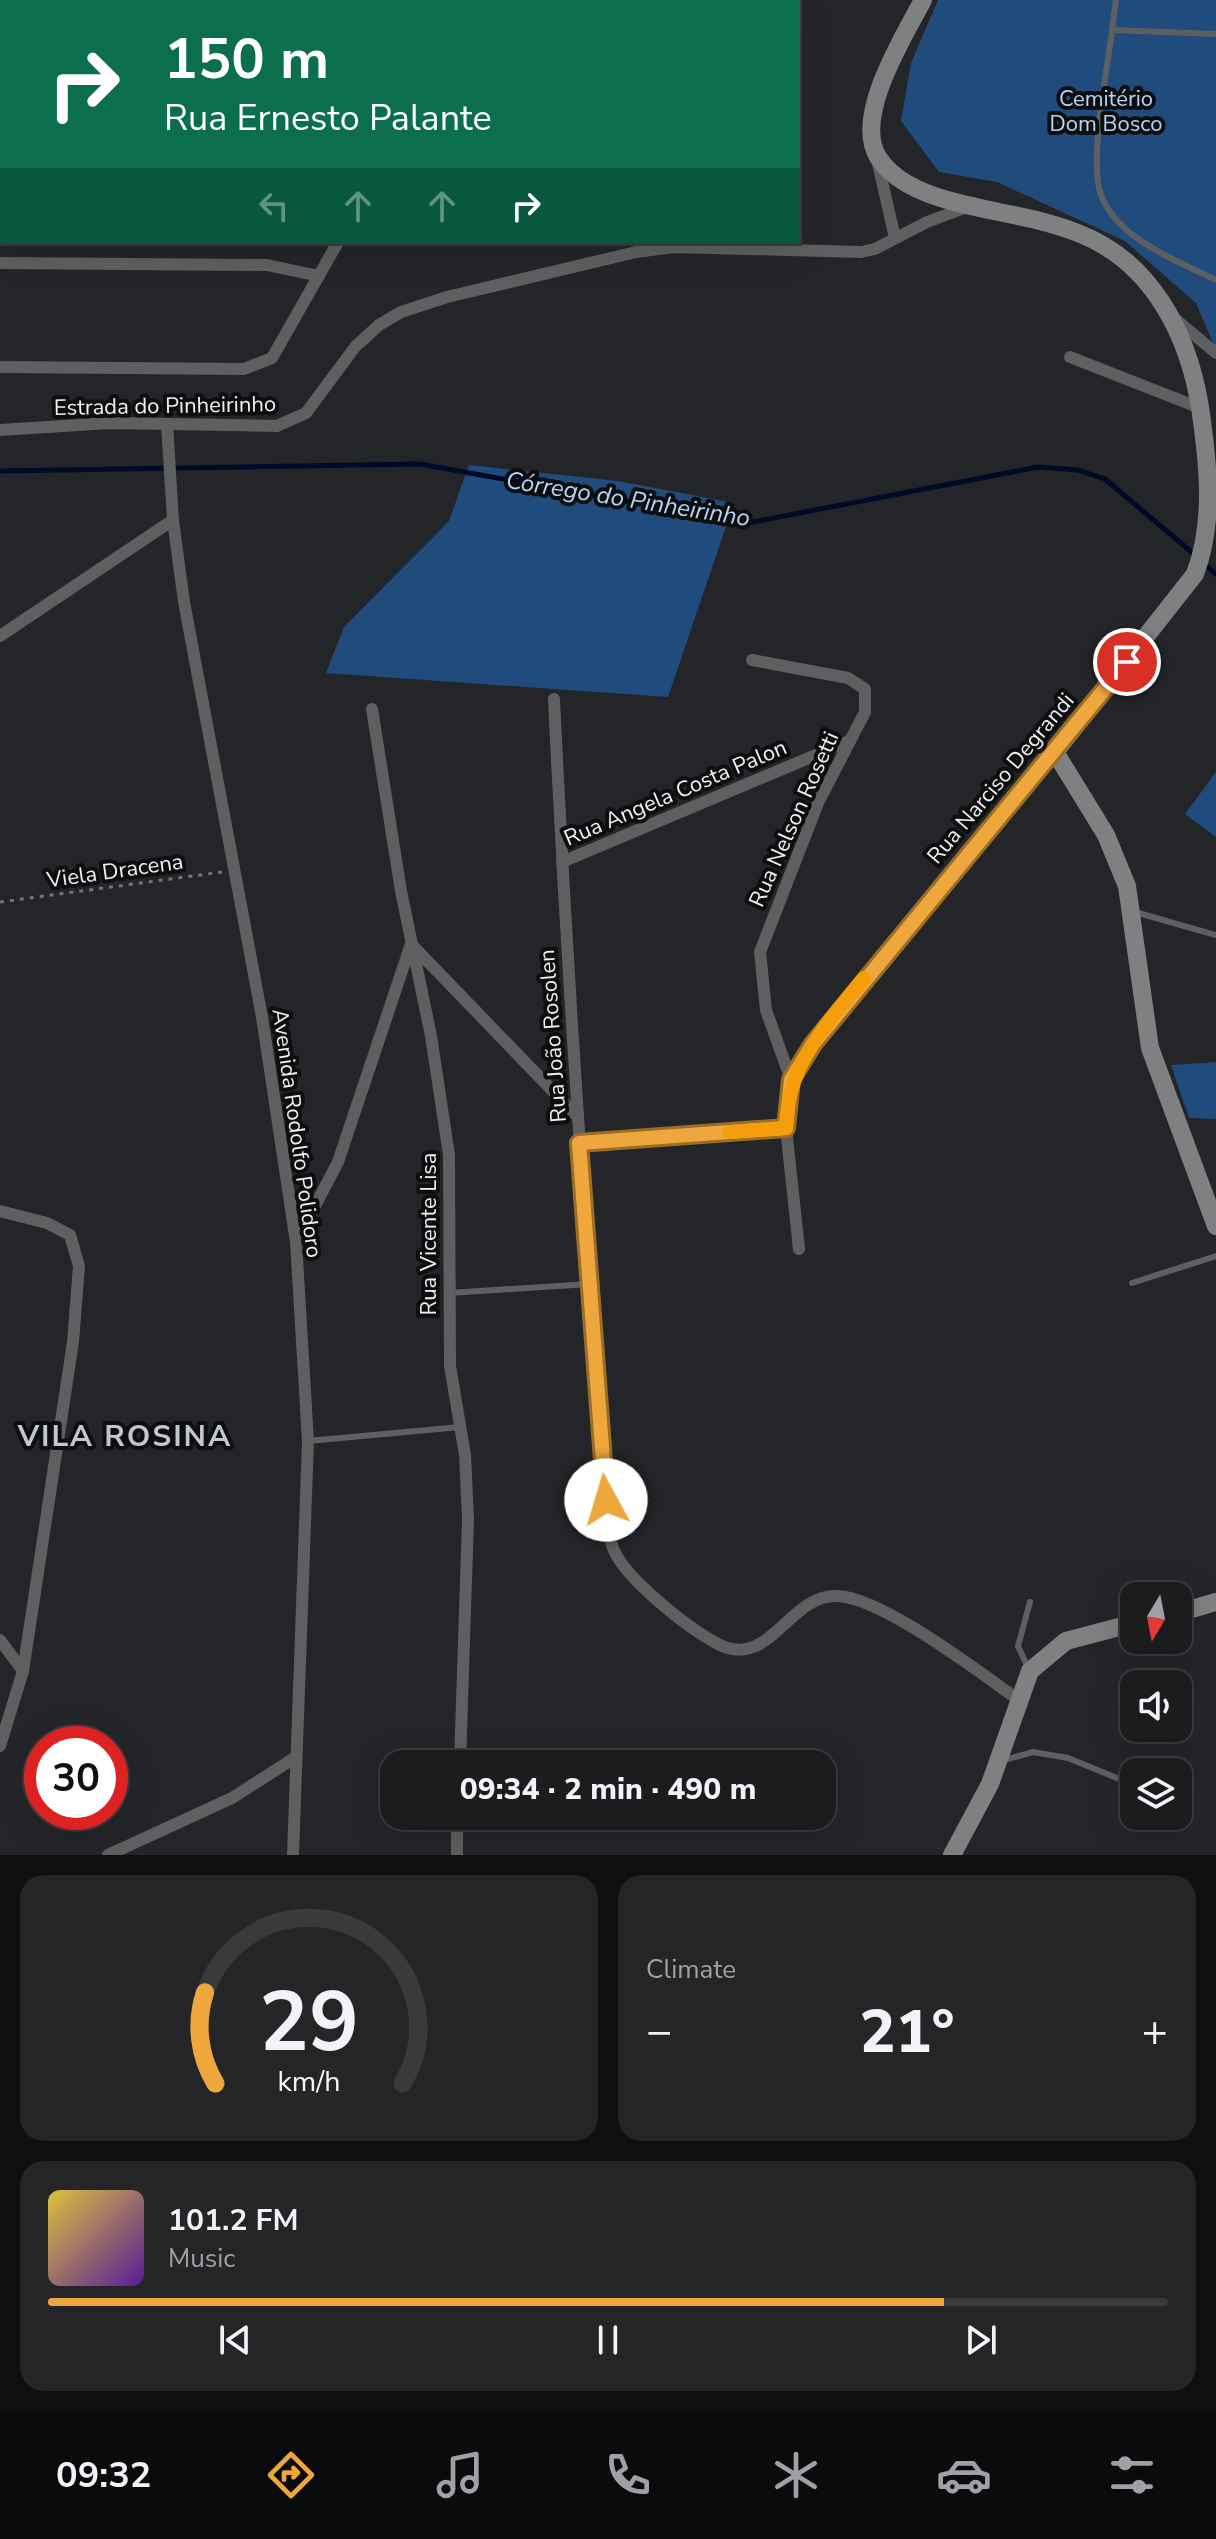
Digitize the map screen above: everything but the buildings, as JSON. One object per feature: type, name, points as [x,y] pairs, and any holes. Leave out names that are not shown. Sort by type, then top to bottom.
[{"type":"main road","points":[[923,0],[879,88],[873,131],[877,156],[894,175],[914,188],[970,206],[1039,221],[1107,246],[1131,266],[1174,318],[1186,345],[1200,408]]},
{"type":"main road","name":"Rua Narciso Degrandi","points":[[1055,752],[1199,563],[1209,482],[1200,408]]},
{"type":"main road","points":[[1055,752],[1113,849],[1127,886],[1150,1048],[1216,1226]]},
{"type":"main road","points":[[1192,1609],[1216,1602]]},
{"type":"main road","points":[[952,1855],[1000,1761],[1030,1671],[1066,1641],[1120,1627]]},
{"type":"street","points":[[877,156],[895,238]]},
{"type":"street","name":"Estrada do Pinheirinho","points":[[0,430],[167,424],[277,426],[292,422],[306,413],[355,347],[379,325],[401,312],[447,297],[636,252],[686,247],[779,246],[842,254],[875,249],[970,206]]},
{"type":"street","points":[[0,367],[244,369],[272,358],[337,244]]},
{"type":"street","points":[[0,263],[267,265],[319,276]]},
{"type":"street","points":[[1174,318],[1216,353]]},
{"type":"street","points":[[1070,357],[1200,408]]},
{"type":"street","name":"Avenida Rodolfo Polidoro","points":[[167,424],[173,520],[262,1017],[296,1242],[308,1441],[293,1855]]},
{"type":"street","points":[[0,636],[173,520]]},
{"type":"street","name":"Rua Nelson Rosetti","points":[[752,660],[824,673],[860,684],[867,700],[865,712],[791,868],[760,952],[766,1010],[791,1080]]},
{"type":"street","name":"Rua João Rosolen","points":[[554,699],[577,1116],[602,1472],[612,1545],[631,1578],[718,1644],[736,1650],[754,1649],[813,1601],[827,1596],[851,1599],[894,1619],[1019,1700]]},
{"type":"street","name":"Rua Vicente Lisa","points":[[372,709],[411,944],[431,1036],[449,1155],[450,1366],[460,1427],[468,1519],[460,1750]]},
{"type":"street","name":"Rua Angela Costa Palon","points":[[562,862],[849,741]]},
{"type":"street","name":"Rua Narciso Degrandi","points":[[799,1249],[786,1128],[791,1080],[813,1044],[852,993],[1055,752]]},
{"type":"street","points":[[296,1242],[338,1162],[411,944],[577,1116]]},
{"type":"street","points":[[0,1211],[47,1223],[70,1235],[79,1266],[73,1342],[23,1671],[0,1746]]},
{"type":"street","points":[[0,1640],[23,1671]]},
{"type":"street","points":[[108,1855],[232,1798],[296,1757]]},
{"type":"street","points":[[457,1830],[457,1855]]},
{"type":"lane","points":[[1116,0],[1098,153],[1100,191],[1114,217],[1129,231],[1154,249],[1216,280]]},
{"type":"lane","points":[[1112,30],[1216,34]]},
{"type":"lane","points":[[1131,910],[1216,935]]},
{"type":"lane","points":[[579,1143],[786,1128]]},
{"type":"lane","points":[[1132,1283],[1216,1256]]},
{"type":"lane","points":[[448,1293],[589,1284]]},
{"type":"lane","points":[[308,1441],[460,1427]]},
{"type":"lane","points":[[1030,1602],[1018,1646],[1030,1671]]},
{"type":"lane","points":[[1000,1761],[1033,1752],[1068,1758],[1120,1779]]},
{"type":"path","name":"Viela Dracena","points":[[0,902],[234,871]]},
{"type":"green space","name":"Cemitério Dom Bosco","points":[[938,0],[1216,0],[1216,350],[1196,303],[1125,241],[997,182],[939,172],[901,121],[911,63]]},
{"type":"green space","points":[[469,465],[618,481],[734,503],[668,697],[326,673],[344,627],[449,521]]},
{"type":"green space","points":[[1216,772],[1216,837],[1185,814]]},
{"type":"green space","points":[[1216,1062],[1216,1119],[1189,1118],[1171,1065]]},
{"type":"waterway","name":"Córrego do Pinheirinho","points":[[0,471],[420,464],[748,523],[1038,467],[1078,470],[1105,479],[1195,555]]},
{"type":"waterway","name":"Córrego do Pinheirinho","points":[[1202,562],[1216,574]]},
{"type":"slow traffic","points":[[730,1132],[786,1128],[791,1080],[797,1068],[864,978]]},
{"type":"district","name":"VILA ROSINA","points":[[125,1436]]},
{"type":"route","points":[[606,1500],[579,1143],[786,1128],[791,1080],[813,1044],[1127,662]]}]
